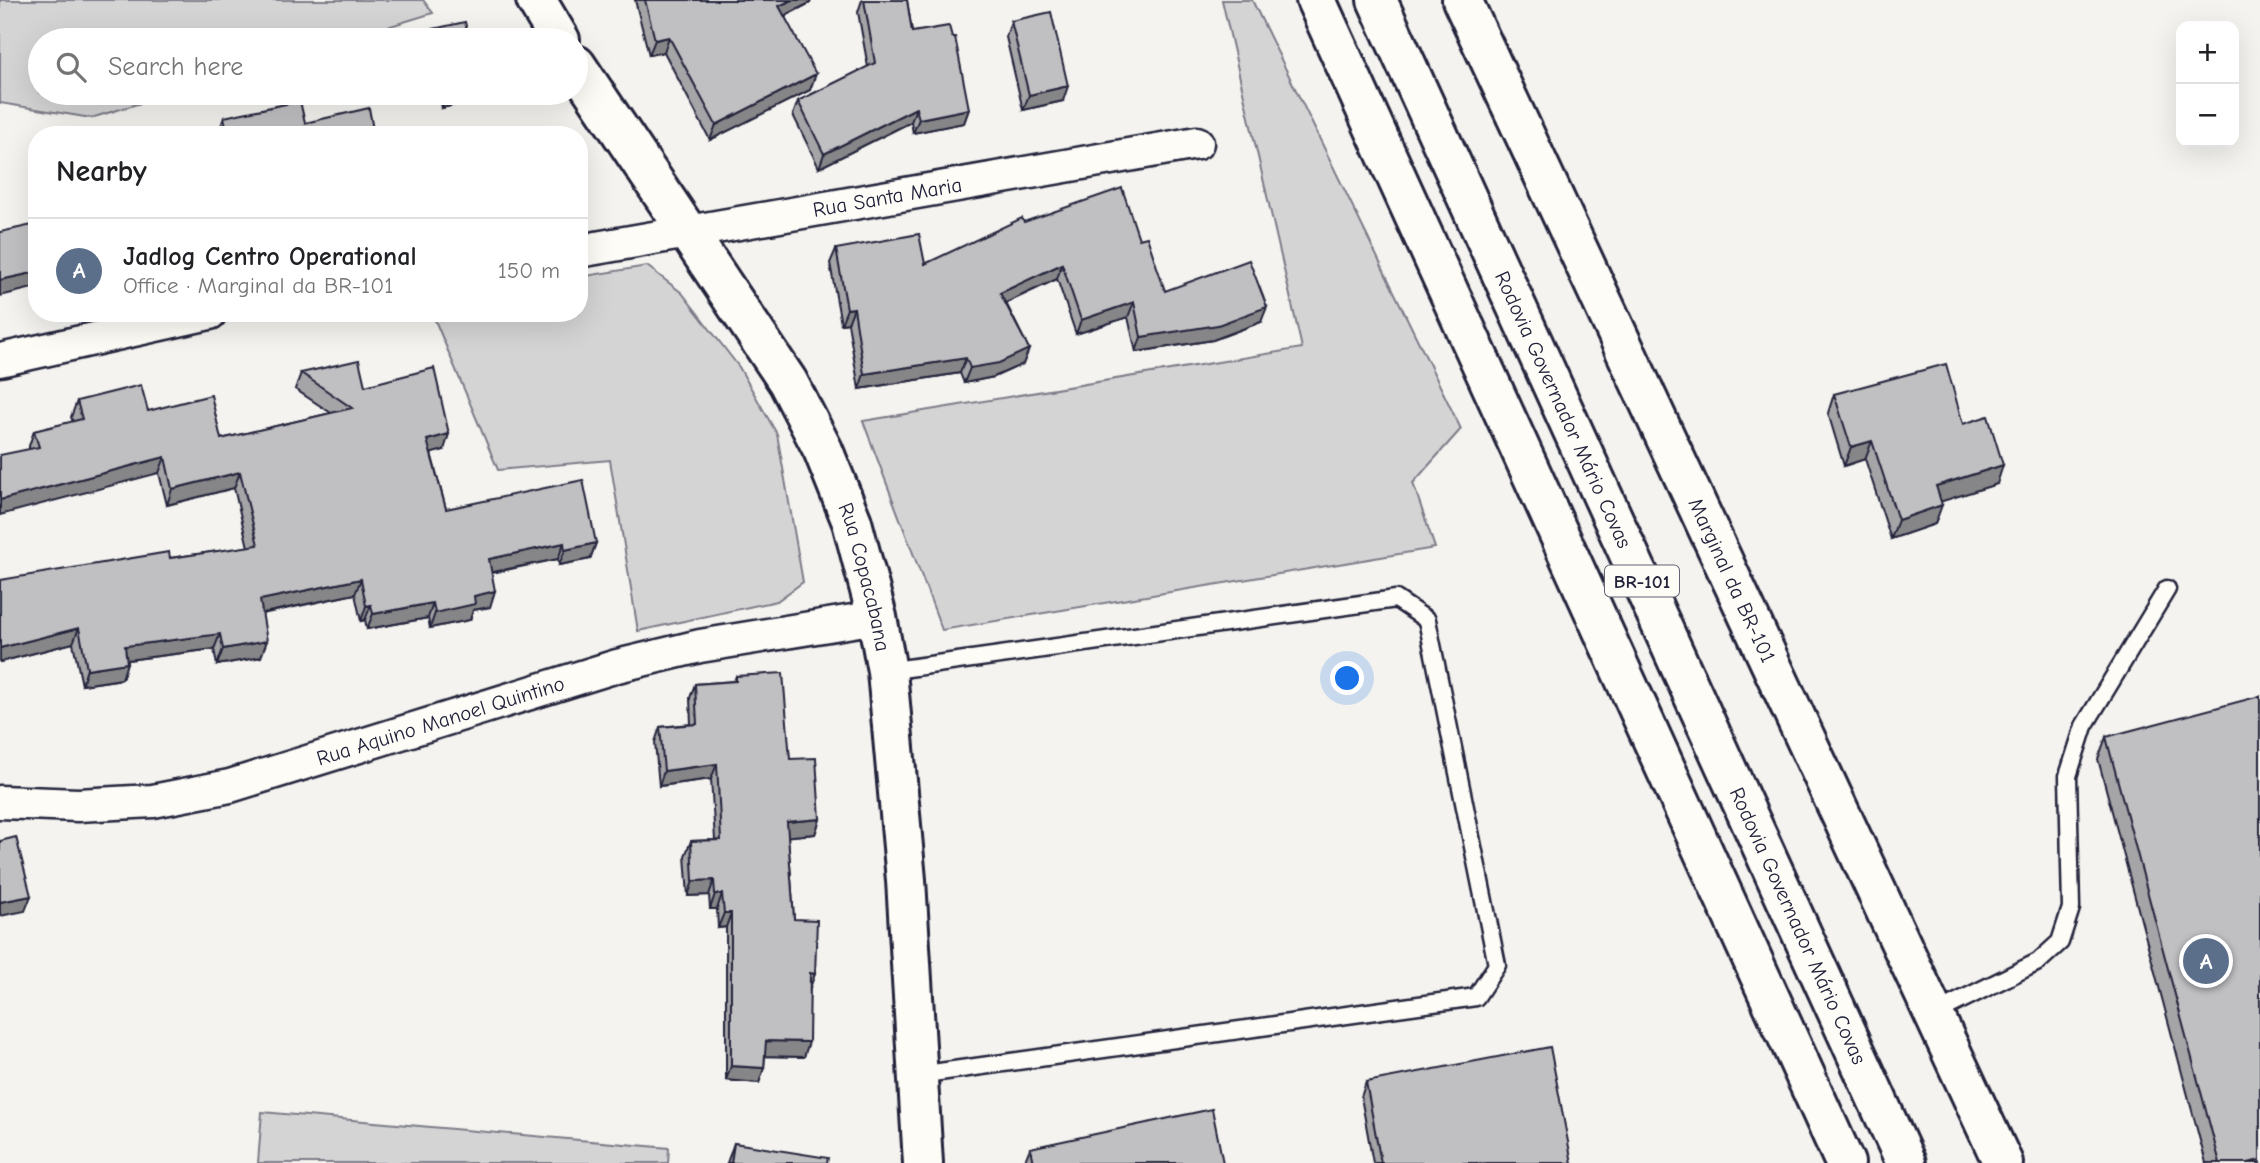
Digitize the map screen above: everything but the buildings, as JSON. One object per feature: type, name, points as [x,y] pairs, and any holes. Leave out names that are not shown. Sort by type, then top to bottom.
[{"type":"main road","points":[[536,0],[553,28]]},
{"type":"main road","name":"BR-101","points":[[1317,0],[1845,1163]]},
{"type":"main road","name":"Rodovia Governador Mário Covas","points":[[1377,0],[1906,1163]]},
{"type":"main road","name":"Marginal da BR-101","points":[[1462,0],[2003,1163]]},
{"type":"main road","name":"Rua Copacabana","points":[[588,83],[788,382],[823,450],[852,522],[877,617],[887,671],[906,880],[923,1163]]},
{"type":"street","name":"Rua Santa Maria","points":[[588,250],[1197,143]]},
{"type":"street","points":[[0,360],[170,322]]},
{"type":"street","name":"Rua Aquino Manoel Quintino","points":[[0,802],[78,805],[153,801],[230,786],[617,666],[700,646],[877,617]]},
{"type":"lane","points":[[1935,1013],[2038,962],[2060,942],[2071,908],[2068,776],[2084,726],[2167,589]]},
{"type":"lane","points":[[887,671],[1396,599],[1427,621],[1497,965],[1476,998],[918,1075]]},
{"type":"shaded area","points":[[0,0],[423,0],[433,13],[384,28],[28,28],[28,105],[134,105],[91,118],[0,103]]},
{"type":"shaded area","points":[[1222,0],[1252,0],[1461,429],[1413,483],[1435,548],[942,630],[863,421],[1302,348]]},
{"type":"shaded area","points":[[647,266],[682,293],[739,367],[777,434],[803,582],[777,601],[638,631],[610,460],[498,470],[436,322],[588,322],[588,276]]},
{"type":"shaded area","points":[[262,1112],[669,1148],[668,1163],[258,1163]]},
{"type":"place","name":"Jadlog Centro Operational","points":[[2206,961]]}]
